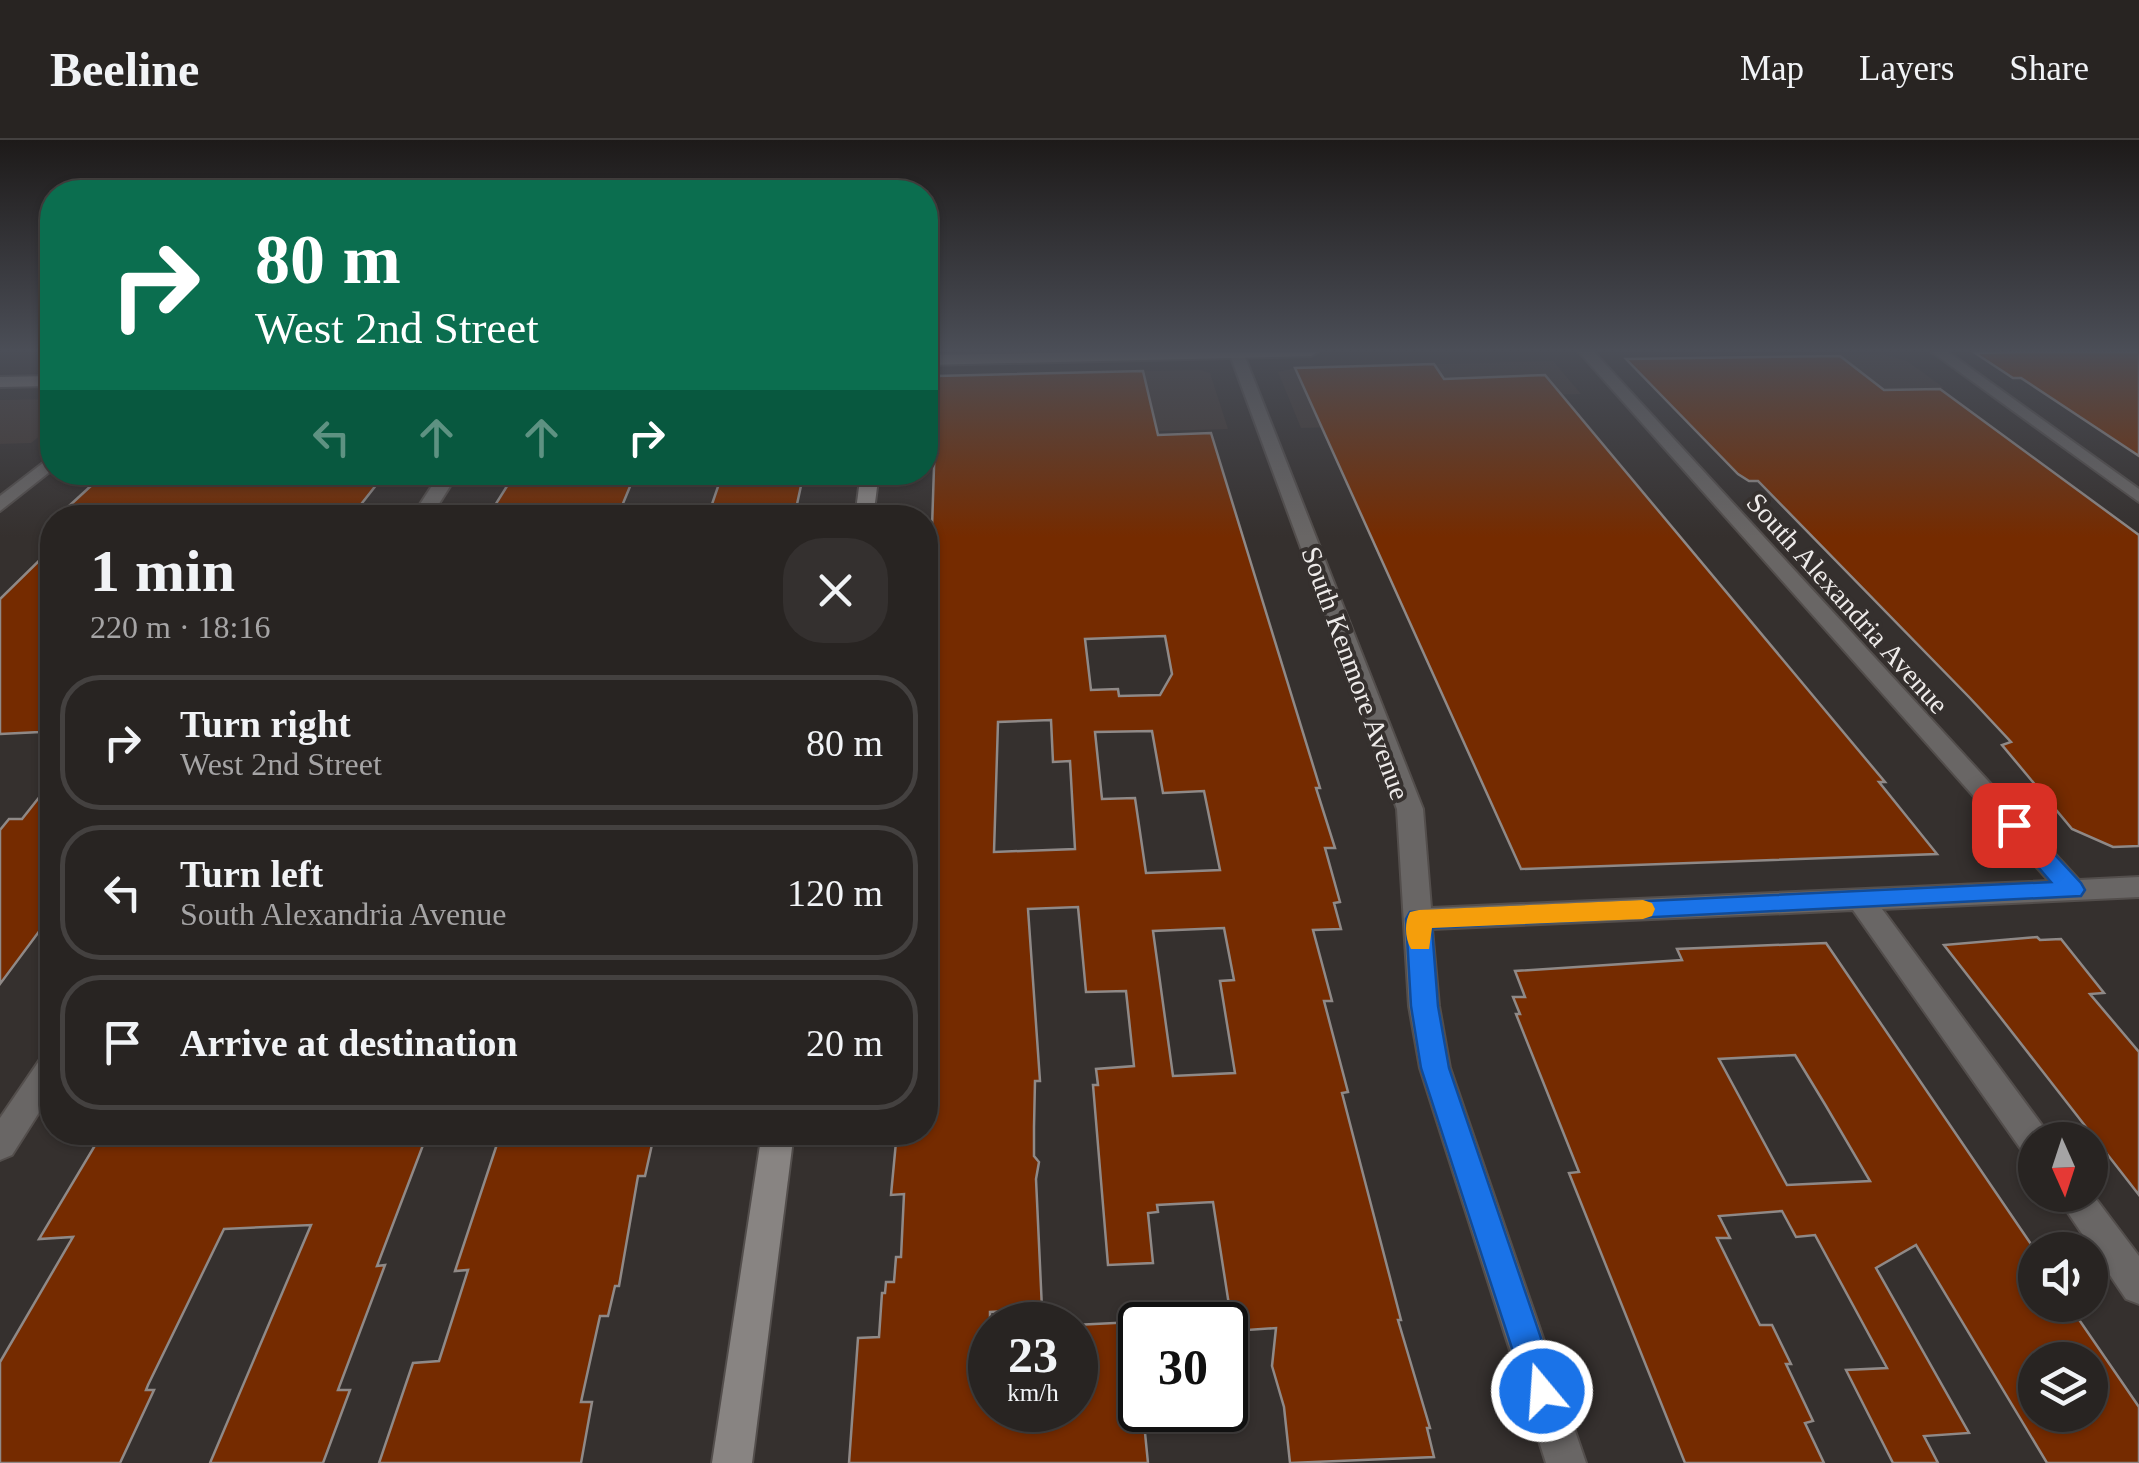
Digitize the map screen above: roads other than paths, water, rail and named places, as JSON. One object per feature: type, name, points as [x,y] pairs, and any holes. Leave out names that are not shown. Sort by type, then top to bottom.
[{"type":"main road","points":[[732,1463],[776,1145]]},
{"type":"street","name":"South Kenmore Avenue","points":[[1259,414],[1410,808],[1424,1006],[1435,1068],[1566,1463]]},
{"type":"street","name":"South Alexandria Avenue","points":[[1642,414],[2073,890]]},
{"type":"street","points":[[2025,414],[2139,496]]},
{"type":"street","points":[[0,504],[40,471]]},
{"type":"street","points":[[1419,919],[2139,887]]},
{"type":"street","points":[[1860,899],[2021,1122]]},
{"type":"street","points":[[0,1145],[40,1084]]},
{"type":"street","points":[[2085,1212],[2139,1286]]}]
